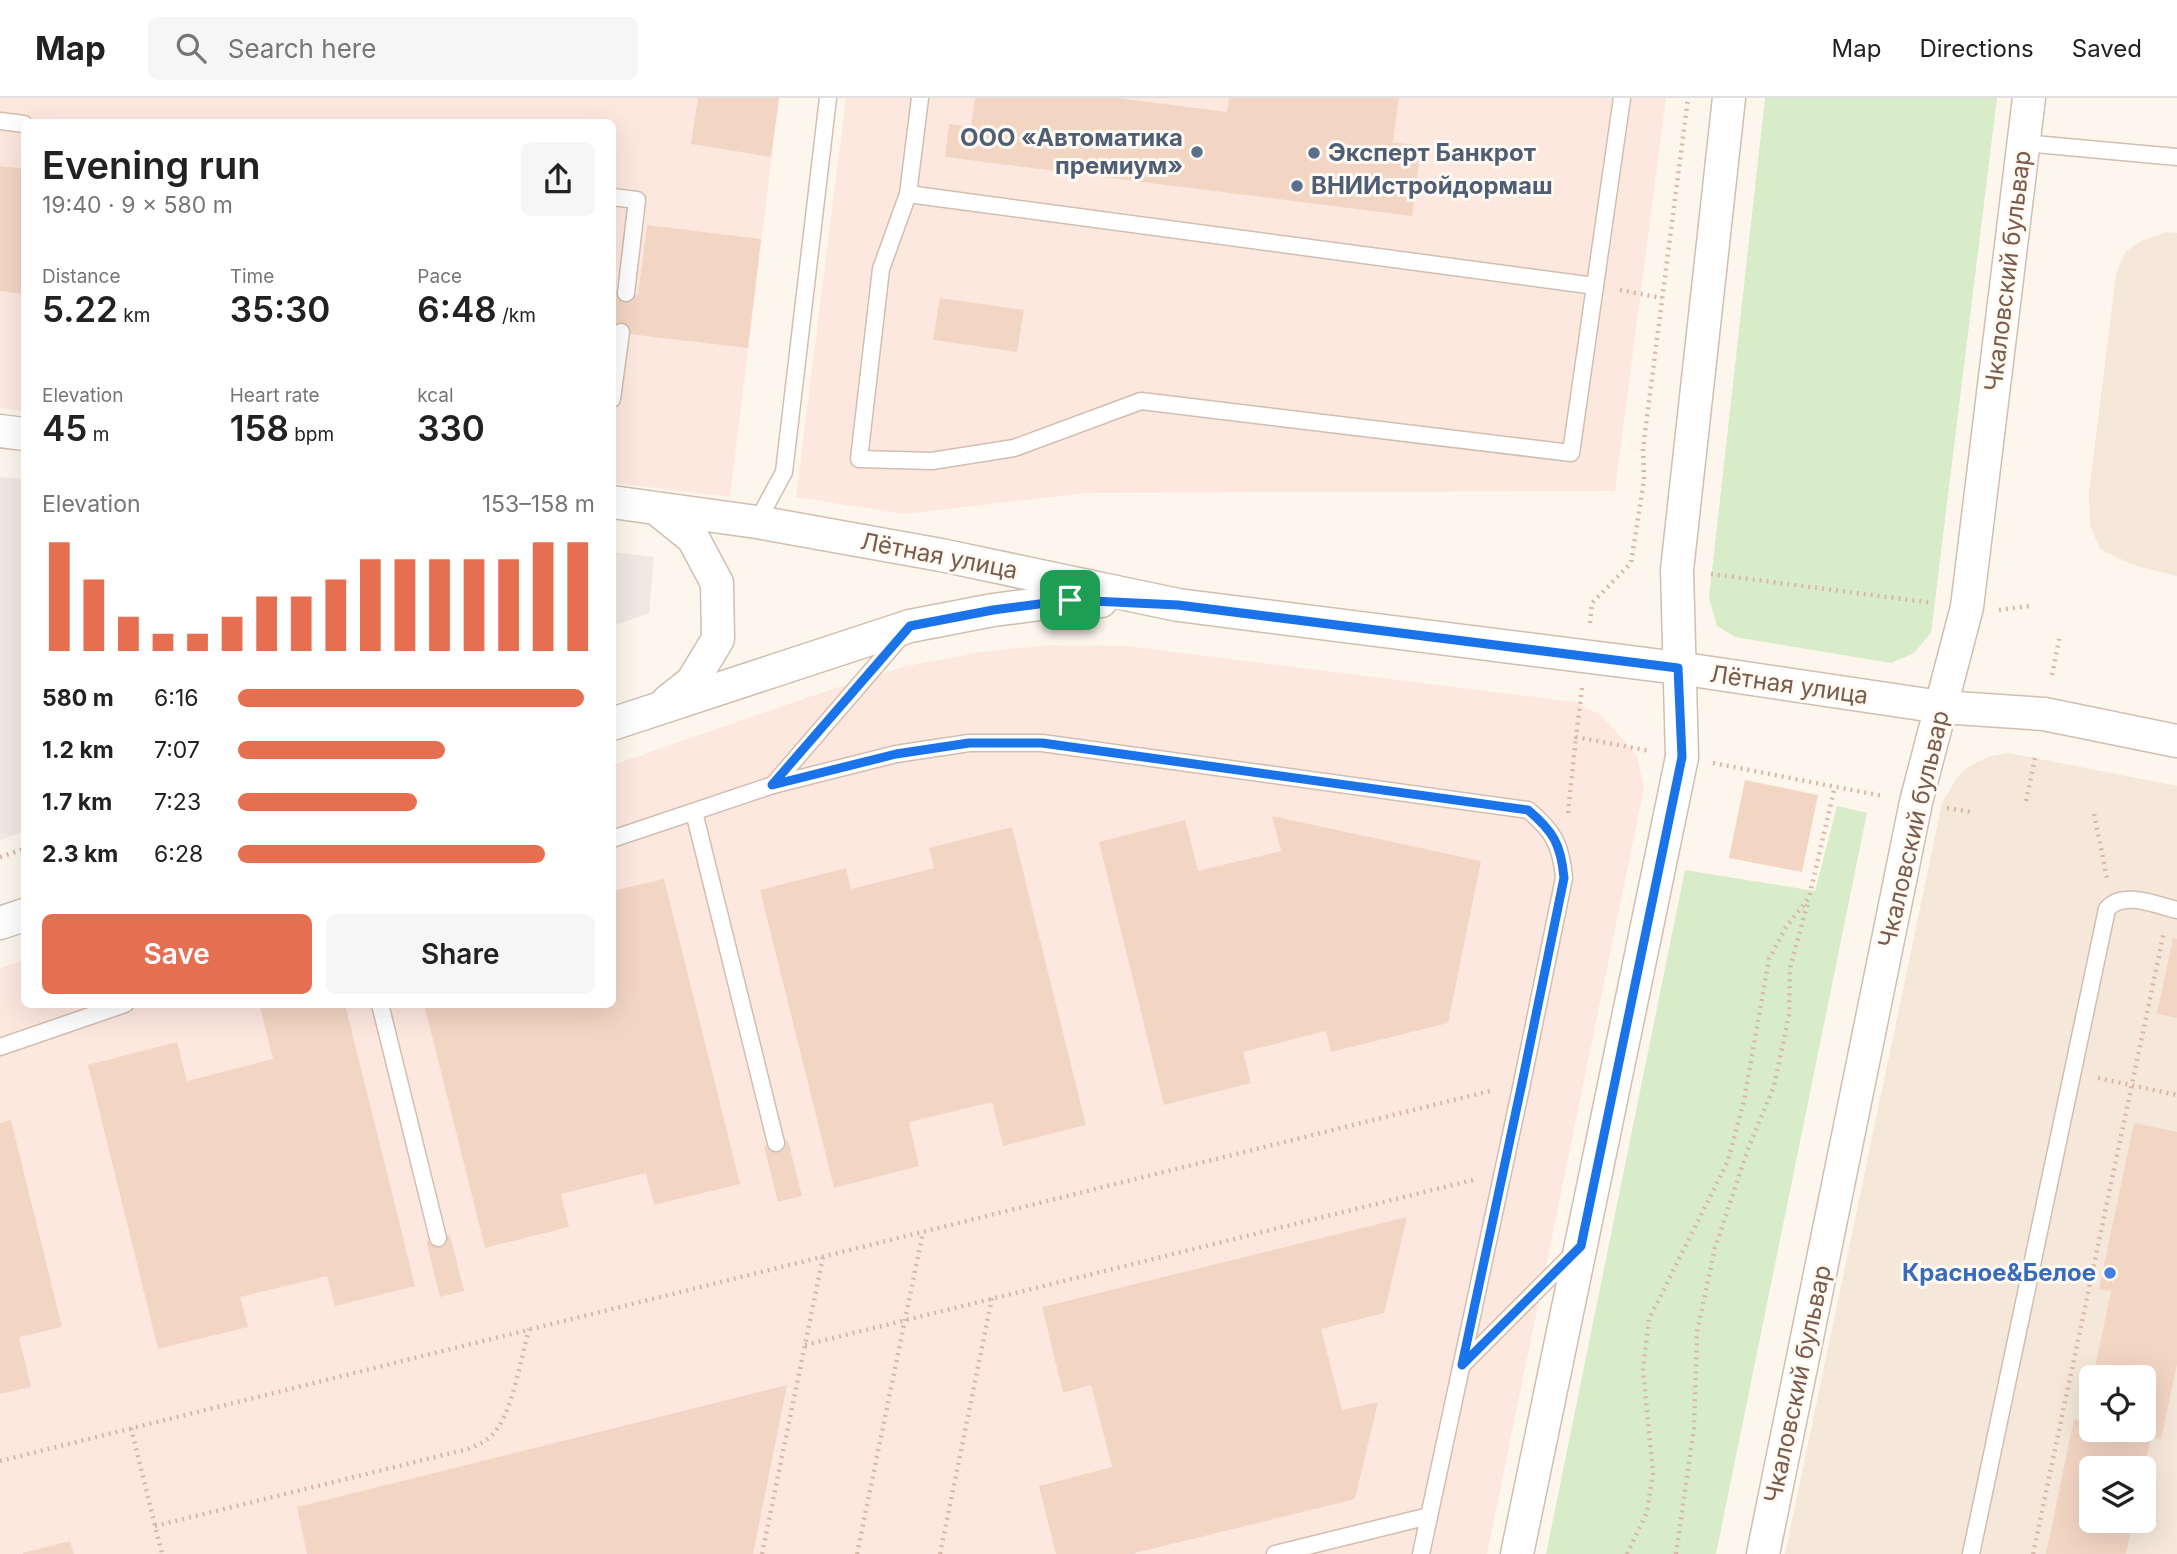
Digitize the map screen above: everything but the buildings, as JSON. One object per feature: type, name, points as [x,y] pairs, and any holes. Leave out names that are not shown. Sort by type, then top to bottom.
[{"type":"street","points":[[1517,1554],[1682,757],[1677,570],[1729,98]]},
{"type":"street","name":"Чкаловский бульвар","points":[[1763,1554],[1913,814],[1967,607],[2029,98]]},
{"type":"street","points":[[0,431],[21,434]]},
{"type":"street","name":"Лётная улица","points":[[616,503],[757,522],[941,555],[1178,605],[1678,668],[1941,707],[2044,714],[2177,741]]},
{"type":"street","points":[[654,710],[692,682],[718,639],[717,583],[693,538],[656,508]]},
{"type":"street","points":[[616,723],[910,626],[993,610],[1070,600],[1178,605]]},
{"type":"street","points":[[0,923],[21,916]]},
{"type":"lane","points":[[757,522],[784,472],[828,98]]},
{"type":"lane","points":[[920,98],[908,194],[881,269],[859,459],[932,461],[1014,448],[1141,401],[1570,453],[1622,98]]},
{"type":"lane","points":[[0,121],[21,124]]},
{"type":"lane","points":[[2023,144],[2177,156]]},
{"type":"lane","points":[[908,194],[1595,286]]},
{"type":"lane","points":[[616,197],[638,200],[626,293]]},
{"type":"lane","points":[[616,369],[621,332]]},
{"type":"lane","points":[[772,785],[910,626]]},
{"type":"lane","points":[[616,838],[772,785],[838,767],[969,743],[1042,743],[1528,810],[1546,825],[1556,840],[1564,878],[1421,1554]]},
{"type":"lane","points":[[694,812],[776,1143]]},
{"type":"lane","points":[[1971,1554],[2107,909],[2113,902],[2126,899],[2177,910]]},
{"type":"lane","points":[[0,1047],[113,1008]]},
{"type":"lane","points":[[381,1008],[438,1238]]},
{"type":"lane","points":[[1462,1365],[1581,1246]]},
{"type":"lane","points":[[1275,1554],[1429,1516]]},
{"type":"path","points":[[1631,563],[1644,480],[1643,448],[1688,98]]},
{"type":"path","points":[[1595,286],[1662,298]]},
{"type":"path","points":[[1711,574],[1934,603]]},
{"type":"path","points":[[1998,611],[2029,606]]},
{"type":"path","points":[[2052,675],[2060,635]]},
{"type":"path","points":[[1562,859],[1576,737]]},
{"type":"path","points":[[2026,801],[2035,758]]},
{"type":"path","points":[[1676,1554],[1694,1428],[1697,1332],[1715,1248],[1748,1149],[1774,1086],[1789,1014],[1790,968],[1835,786]]},
{"type":"path","points":[[2094,814],[2113,902]]},
{"type":"path","points":[[0,857],[21,850]]},
{"type":"path","points":[[1627,1554],[1647,1512],[1653,1473],[1643,1369],[1649,1319],[1728,1161],[1744,1100],[1769,959],[1786,927],[1809,898]]},
{"type":"path","points":[[2033,1554],[2164,930]]},
{"type":"path","points":[[2073,1073],[2177,1095]]},
{"type":"path","points":[[0,1461],[1522,1083]]},
{"type":"path","points":[[805,1345],[1503,1173]]},
{"type":"path","points":[[857,1554],[923,1232]]},
{"type":"path","points":[[762,1554],[822,1257]]},
{"type":"path","points":[[940,1554],[992,1298]]},
{"type":"path","points":[[155,1526],[455,1452],[484,1442],[495,1433],[505,1418],[529,1329]]},
{"type":"path","points":[[131,1428],[162,1554]]},
{"type":"shaded area","points":[[0,98],[779,98],[730,497],[616,483],[616,119],[21,119],[21,411],[0,408]]},
{"type":"shaded area","points":[[846,98],[1666,98],[1615,491],[1086,493],[904,514],[796,497]]},
{"type":"shaded area","points":[[2166,232],[2177,233],[2177,576],[2133,565],[2100,549],[2090,525],[2089,492],[2116,274],[2125,252],[2141,241]]},
{"type":"shaded area","points":[[0,477],[21,480],[21,832],[0,840]]},
{"type":"shaded area","points":[[616,552],[654,557],[649,613],[616,625]]},
{"type":"shaded area","points":[[1051,645],[1126,646],[1575,702],[1602,716],[1637,756],[1644,788],[1487,1554],[0,1554],[0,968],[21,961],[21,1008],[616,1008],[616,764],[902,667],[981,652]]},
{"type":"shaded area","points":[[2009,753],[2177,786],[2177,1554],[1785,1554],[1942,803],[1956,779],[1968,767],[1990,756]]},
{"type":"green space","points":[[1765,98],[1997,98],[1931,633],[1914,653],[1891,663],[1735,637],[1717,626],[1709,598]]},
{"type":"green space","points":[[1837,806],[1867,813],[1716,1554],[1546,1554],[1685,870],[1815,891]]},
{"type":"place","name":"ООО «Автоматика премиум»","points":[[1197,152]]},
{"type":"place","name":"Эксперт Банкрот","points":[[1314,153]]},
{"type":"place","name":"ВНИИстройдормаш","points":[[1297,186]]},
{"type":"place","name":"Красное&Белое","points":[[2110,1273]]},
{"type":"route","points":[[1070,600],[1178,605],[1678,668],[1682,757],[1581,1246],[1462,1365],[1564,878],[1556,840],[1546,825],[1528,810],[1042,743],[969,743],[896,754],[772,785],[910,626],[993,610],[1070,600]]}]
